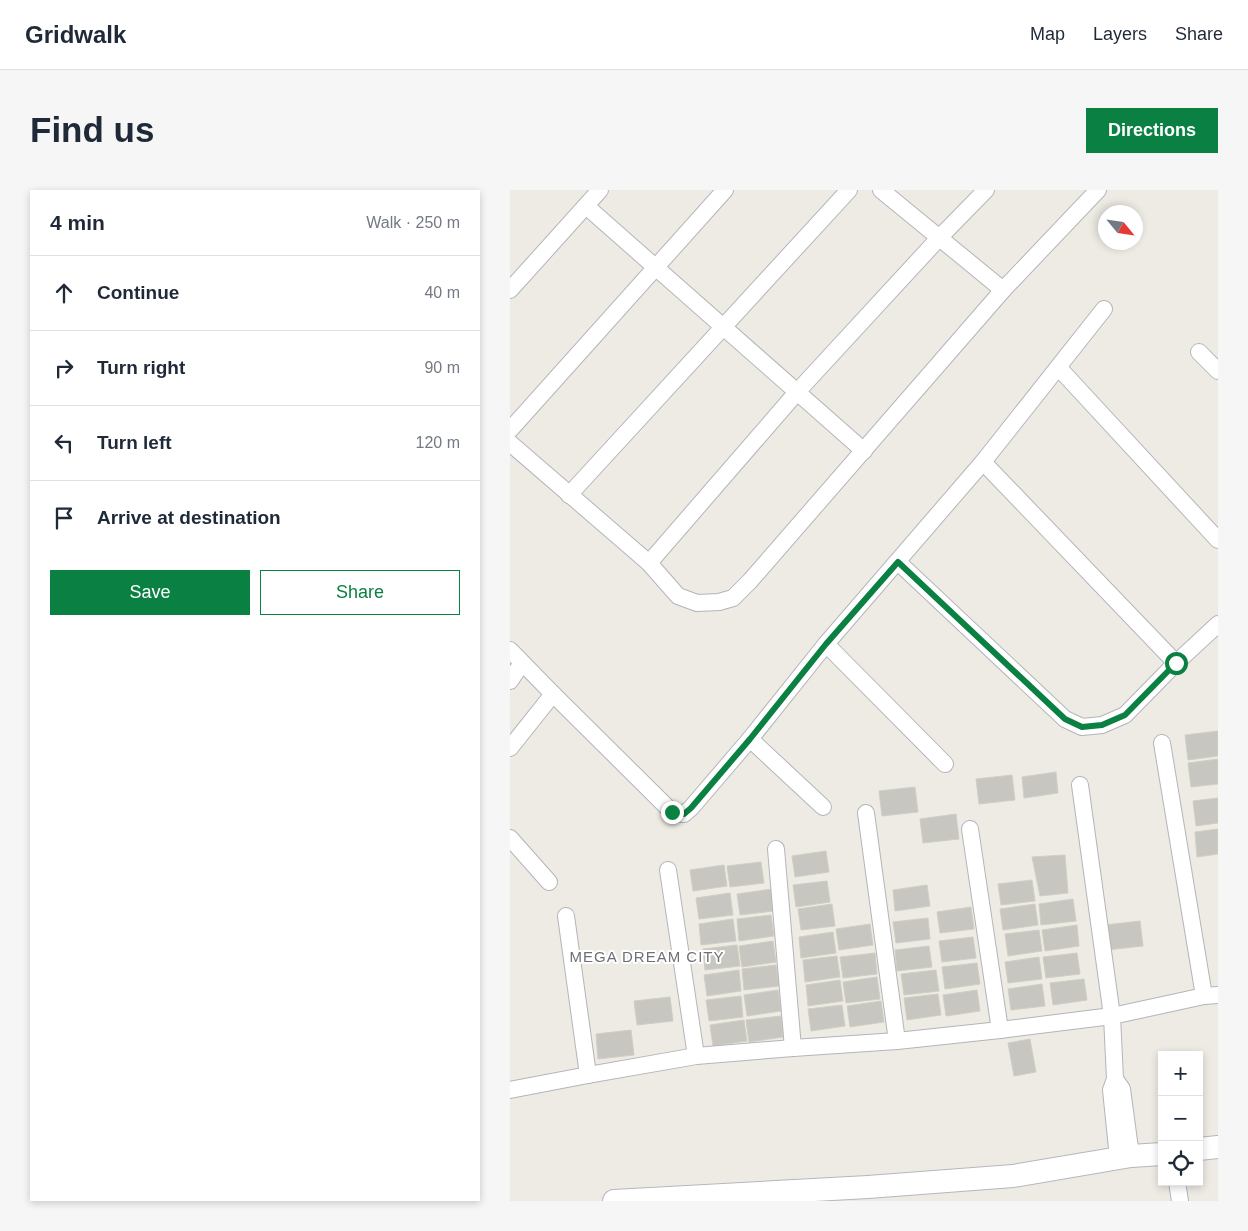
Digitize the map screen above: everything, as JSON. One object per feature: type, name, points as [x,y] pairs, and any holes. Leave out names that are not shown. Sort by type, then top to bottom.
[{"type":"main road","points":[[1203,1149],[1218,1147]]},
{"type":"main road","points":[[614,1201],[867,1194],[1013,1176],[1124,1157],[1158,1154]]},
{"type":"street","points":[[510,290],[600,190]]},
{"type":"street","points":[[510,430],[725,190]]},
{"type":"street","points":[[569,495],[849,190]]},
{"type":"street","points":[[881,190],[1003,290]]},
{"type":"street","points":[[649,563],[797,392],[939,238],[986,190]]},
{"type":"street","points":[[510,443],[649,563],[678,596],[697,603],[720,602],[733,598],[864,451],[1003,290],[1098,190]]},
{"type":"street","points":[[586,206],[864,451]]},
{"type":"street","points":[[510,650],[672,812],[684,814],[750,739],[826,644],[983,462],[1104,309]]},
{"type":"street","points":[[1199,352],[1218,371]]},
{"type":"street","points":[[1058,367],[1218,540]]},
{"type":"street","points":[[983,462],[1176,663]]},
{"type":"street","points":[[898,562],[1065,719],[1082,727],[1102,725],[1125,715],[1218,624]]},
{"type":"street","points":[[826,644],[946,764]]},
{"type":"street","points":[[510,681],[522,663]]},
{"type":"street","points":[[510,748],[553,694]]},
{"type":"street","points":[[750,739],[823,807]]},
{"type":"street","points":[[510,1090],[588,1074],[696,1056],[1000,1030],[1112,1016],[1211,996],[1162,743]]},
{"type":"street","points":[[1080,785],[1112,1016],[1115,1079],[1111,1090],[1124,1157]]},
{"type":"street","points":[[866,813],[897,1040]]},
{"type":"street","points":[[970,829],[1000,1030]]},
{"type":"street","points":[[510,838],[549,882]]},
{"type":"street","points":[[776,849],[793,1048]]},
{"type":"street","points":[[668,870],[696,1056]]},
{"type":"street","points":[[566,916],[588,1074]]},
{"type":"street","points":[[1178,1186],[1180,1201]]},
{"type":"building","points":[[1218,731],[1218,756],[1188,760],[1185,735]]},
{"type":"building","points":[[1218,759],[1218,784],[1191,787],[1188,763]]},
{"type":"building","points":[[1056,772],[1058,793],[1024,798],[1022,777]]},
{"type":"building","points":[[1012,775],[1015,800],[979,804],[976,779]]},
{"type":"building","points":[[915,787],[918,812],[882,816],[879,791]]},
{"type":"building","points":[[1218,798],[1218,823],[1196,826],[1193,801]]},
{"type":"building","points":[[956,814],[959,839],[923,843],[920,819]]},
{"type":"building","points":[[1218,829],[1218,854],[1197,857],[1195,832]]},
{"type":"building","points":[[826,851],[829,872],[795,877],[792,856]]},
{"type":"building","points":[[1065,855],[1068,893],[1040,896],[1032,857]]},
{"type":"building","points":[[761,862],[764,883],[730,887],[727,866]]},
{"type":"building","points":[[724,865],[727,886],[693,891],[690,870]]},
{"type":"building","points":[[1032,880],[1035,901],[1001,905],[998,884]]},
{"type":"building","points":[[827,881],[830,902],[796,907],[793,885]]},
{"type":"building","points":[[927,885],[930,906],[895,911],[893,890]]},
{"type":"building","points":[[772,889],[774,911],[740,915],[737,894]]},
{"type":"building","points":[[730,893],[733,915],[699,919],[696,898]]},
{"type":"building","points":[[1073,899],[1076,921],[1041,925],[1039,904]]},
{"type":"building","points":[[832,904],[835,926],[801,930],[798,909]]},
{"type":"building","points":[[1035,904],[1038,925],[1003,930],[1000,909]]},
{"type":"building","points":[[971,907],[974,929],[940,933],[937,912]]},
{"type":"building","points":[[771,915],[774,936],[739,941],[737,919]]},
{"type":"building","points":[[928,918],[930,939],[896,943],[893,922]]},
{"type":"building","points":[[733,919],[736,941],[701,945],[699,924]]},
{"type":"building","points":[[1140,921],[1143,946],[1107,950],[1105,925]]},
{"type":"building","points":[[870,924],[873,945],[839,950],[836,929]]},
{"type":"building","points":[[1077,925],[1079,946],[1045,951],[1042,930]]},
{"type":"building","points":[[1039,930],[1042,951],[1008,956],[1005,934]]},
{"type":"building","points":[[833,932],[836,953],[801,958],[799,937]]},
{"type":"building","points":[[973,937],[976,958],[942,962],[939,941]]},
{"type":"building","points":[[773,941],[776,962],[742,967],[739,946]]},
{"type":"building","points":[[737,945],[740,966],[705,970],[703,949]]},
{"type":"building","points":[[929,946],[932,967],[897,971],[895,950]]},
{"type":"building","points":[[875,953],[877,974],[843,978],[840,957]]},
{"type":"building","points":[[1077,953],[1080,974],[1046,978],[1043,957]]},
{"type":"building","points":[[837,956],[840,977],[805,982],[803,960]]},
{"type":"building","points":[[1039,957],[1042,979],[1008,983],[1005,962]]},
{"type":"building","points":[[977,963],[980,984],[945,989],[942,967]]},
{"type":"building","points":[[776,965],[779,986],[744,990],[742,969]]},
{"type":"building","points":[[739,970],[741,991],[707,996],[704,975]]},
{"type":"building","points":[[936,970],[939,991],[904,995],[901,974]]},
{"type":"building","points":[[877,977],[880,999],[846,1003],[843,982]]},
{"type":"building","points":[[1084,979],[1087,1000],[1053,1005],[1050,983]]},
{"type":"building","points":[[840,980],[843,1001],[808,1006],[806,985]]},
{"type":"building","points":[[1042,984],[1045,1006],[1011,1010],[1008,989]]},
{"type":"building","points":[[778,990],[781,1011],[747,1016],[744,995]]},
{"type":"building","points":[[977,990],[980,1011],[946,1016],[943,995]]},
{"type":"building","points":[[938,994],[941,1015],[907,1020],[904,998]]},
{"type":"building","points":[[741,996],[743,1017],[709,1021],[706,1000]]},
{"type":"building","points":[[670,997],[673,1021],[637,1025],[634,1001]]},
{"type":"building","points":[[881,1001],[884,1022],[850,1027],[847,1006]]},
{"type":"building","points":[[842,1005],[845,1026],[811,1031],[808,1009]]},
{"type":"building","points":[[781,1016],[783,1037],[749,1042],[746,1020]]},
{"type":"building","points":[[744,1020],[747,1041],[713,1046],[710,1025]]},
{"type":"building","points":[[631,1030],[634,1055],[598,1059],[596,1034]]},
{"type":"building","points":[[1030,1039],[1036,1072],[1014,1076],[1008,1043]]},
{"type":"district","name":"MEGA DREAM CITY","points":[[647,956]]},
{"type":"route","points":[[672,812],[684,814],[691,808],[750,739],[826,644],[898,562],[1065,719],[1082,727],[1102,725],[1125,715],[1176,663]]}]
